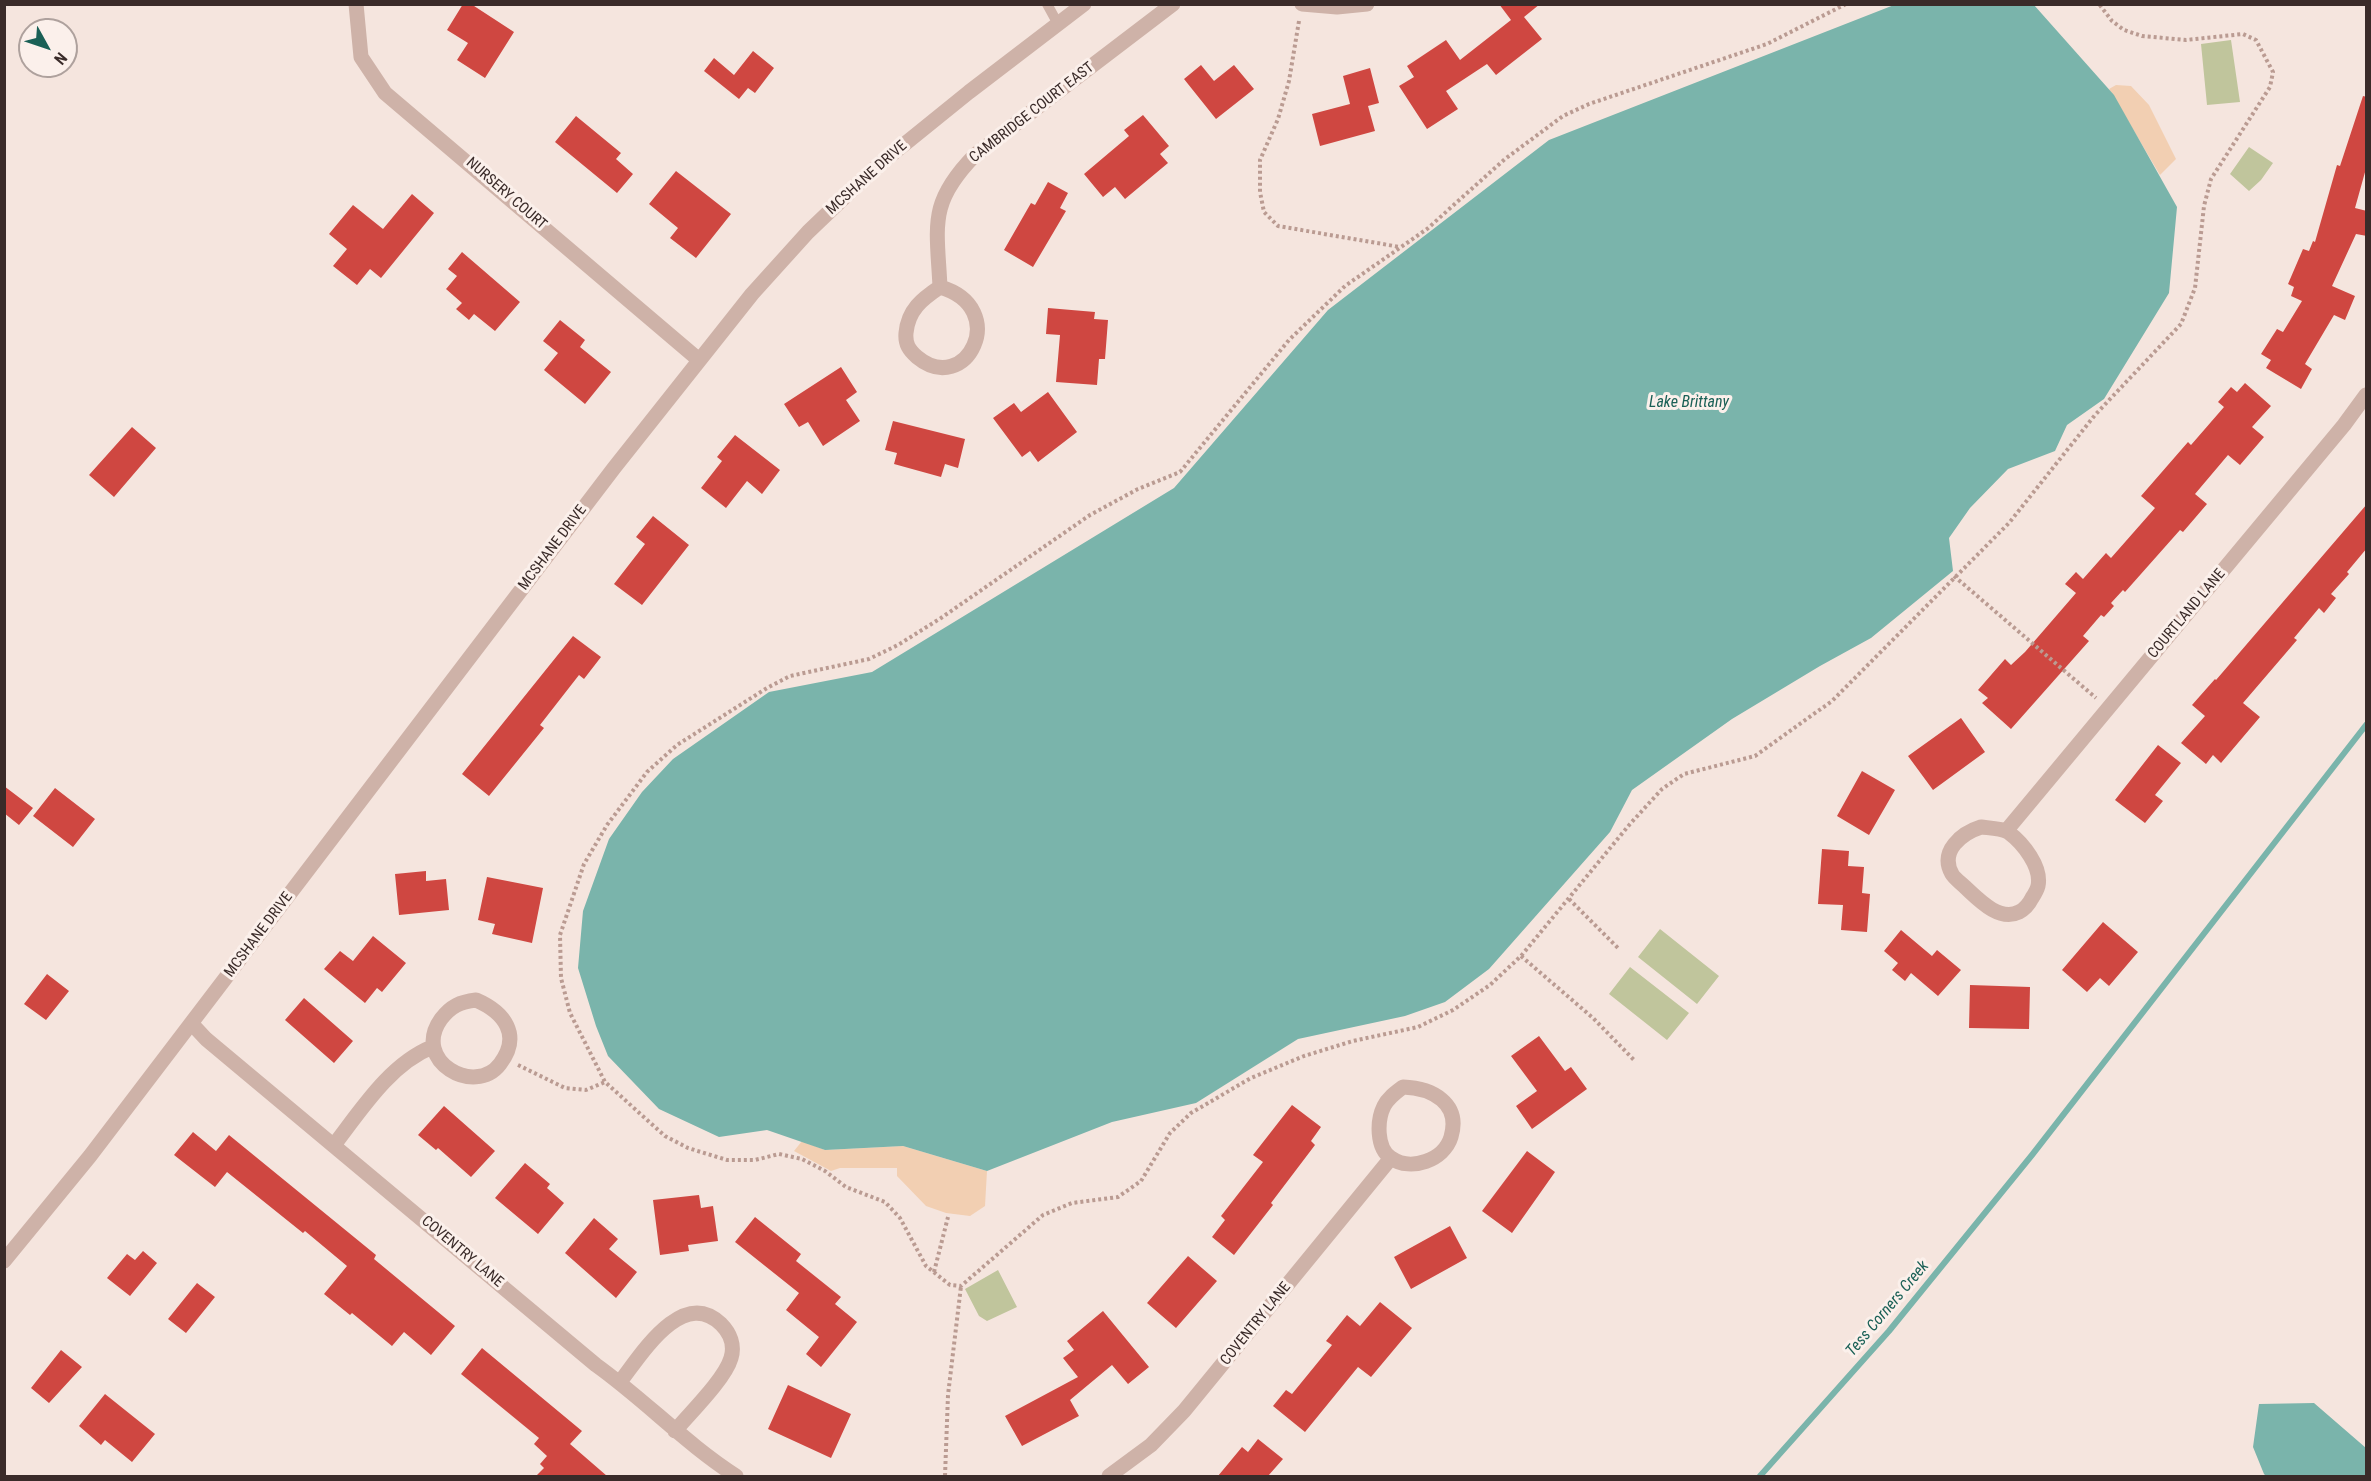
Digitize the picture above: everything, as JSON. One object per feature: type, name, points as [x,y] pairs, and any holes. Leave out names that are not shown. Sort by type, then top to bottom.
[{"type":"street","name":"NURSERY COURT","points":[[356,4],[361,57],[386,93],[699,360]]},
{"type":"street","name":"MCSHANE DRIVE","points":[[4,1261],[90,1156],[699,360],[752,294],[842,199],[926,127],[1084,4]]},
{"type":"street","name":"CAMBRIDGE COURT EAST","points":[[940,287],[937,225],[940,204],[948,186],[960,171],[975,155],[1173,4]]},
{"type":"street","points":[[1302,4],[1337,7],[1367,4]]},
{"type":"street","points":[[940,287],[952,291],[965,300],[978,323],[977,340],[971,352],[960,363],[946,367],[932,366],[920,359],[908,349],[906,336],[909,318],[921,300],[940,287]]},
{"type":"street","name":"COURTLAND LANE","points":[[2006,831],[2367,395]]},
{"type":"street","points":[[1981,827],[2006,831],[2026,849],[2037,871],[2038,887],[2030,902],[2014,914],[1993,910],[1976,897],[1952,874],[1948,859],[1959,837],[1968,831],[1981,827]]},
{"type":"street","points":[[476,1000],[490,1006],[503,1018],[510,1034],[508,1050],[504,1058],[488,1075],[462,1076],[438,1059],[432,1047],[433,1035],[449,1010],[461,1002],[476,1000]]},
{"type":"street","name":"COVENTRY LANE","points":[[192,1024],[596,1365],[620,1382],[675,1431],[736,1476]]},
{"type":"street","points":[[334,1145],[389,1078],[417,1053],[432,1047]]},
{"type":"street","points":[[1403,1087],[1421,1088],[1434,1094],[1446,1104],[1453,1117],[1450,1142],[1442,1153],[1413,1164],[1391,1158],[1384,1150],[1380,1139],[1379,1120],[1384,1105],[1391,1095],[1403,1087]]},
{"type":"street","name":"COVENTRY LANE","points":[[1109,1476],[1151,1445],[1184,1411],[1391,1158]]},
{"type":"street","points":[[620,1382],[664,1329],[679,1317],[691,1312],[706,1314],[718,1322],[728,1332],[732,1345],[731,1357],[726,1369],[675,1431]]},
{"type":"lane","points":[[1047,4],[1058,24]]},
{"type":"path","points":[[1302,4],[1289,81],[1278,119],[1260,160],[1260,192],[1264,212],[1278,226],[1401,248]]},
{"type":"path","points":[[962,1286],[950,1285],[926,1266],[900,1218],[885,1202],[846,1187],[802,1159],[779,1154],[755,1160],[728,1160],[688,1148],[664,1136],[605,1082],[570,1012],[561,978],[560,935],[584,864],[607,825],[647,772],[677,745],[767,688],[790,676],[869,659],[898,645],[1090,515],[1138,489],[1180,472],[1288,340],[1345,286],[1427,229],[1505,159],[1563,116],[1589,104],[1767,44],[1846,4]]},
{"type":"path","points":[[945,1476],[948,1395],[962,1286],[1043,1215],[1072,1203],[1118,1197],[1141,1181],[1170,1133],[1191,1113],[1251,1078],[1304,1056],[1353,1041],[1418,1027],[1453,1010],[1490,985],[1521,956],[1662,789],[1684,774],[1755,756],[1832,701],[1954,576],[2009,524],[2095,414],[2181,324],[2195,288],[2204,206],[2211,180],[2270,87],[2273,72],[2256,40],[2243,34],[2186,40],[2142,36],[2124,30],[2112,21],[2099,4]]},
{"type":"path","points":[[1954,576],[2108,708]]},
{"type":"path","points":[[1569,899],[1618,948]]},
{"type":"path","points":[[1521,956],[1593,1018],[1635,1061]]},
{"type":"path","points":[[504,1058],[565,1088],[586,1090],[605,1082]]},
{"type":"path","points":[[934,1272],[948,1216]]},
{"type":"green space","points":[[2231,40],[2240,102],[2207,105],[2201,44]]},
{"type":"green space","points":[[2249,147],[2273,163],[2261,180],[2249,191],[2230,174]]},
{"type":"green space","points":[[1660,929],[1719,976],[1697,1004],[1638,957]]},
{"type":"green space","points":[[1630,967],[1689,1013],[1667,1040],[1609,994]]},
{"type":"green space","points":[[998,1270],[1017,1307],[987,1321],[979,1316],[965,1289]]},
{"type":"sand","points":[[2116,85],[2131,86],[2149,105],[2176,159],[2160,175],[2109,89]]},
{"type":"sand","points":[[802,1141],[825,1150],[903,1146],[987,1171],[985,1206],[970,1216],[946,1213],[926,1206],[897,1176],[897,1168],[840,1168],[831,1171],[794,1151]]},
{"type":"water","name":"Lake Brittany","points":[[1894,5],[2034,5],[2114,95],[2177,207],[2169,293],[2104,399],[2067,425],[2055,451],[2008,469],[1970,508],[1949,538],[1953,571],[1871,638],[1732,719],[1632,790],[1610,832],[1489,969],[1445,1002],[1405,1016],[1298,1039],[1196,1103],[1112,1122],[987,1171],[903,1146],[825,1150],[767,1130],[719,1137],[659,1109],[608,1056],[578,968],[583,911],[609,839],[642,792],[673,759],[769,692],[872,672],[1174,488],[1328,310],[1549,140]]},
{"type":"water","points":[[2314,1403],[2366,1448],[2366,1476],[2266,1476],[2264,1474],[2253,1447],[2259,1404]]},
{"type":"building","points":[[463,4],[471,4],[514,32],[485,78],[457,60],[468,43],[447,30]]},
{"type":"building","points":[[1499,4],[1540,4],[1524,17],[1542,39],[1496,75],[1487,64],[1446,91],[1458,109],[1427,129],[1399,86],[1414,77],[1407,66],[1446,40],[1460,60],[1511,20]]},
{"type":"building","points":[[753,51],[774,68],[755,93],[748,88],[739,99],[704,71],[714,58],[734,75]]},
{"type":"building","points":[[1201,65],[1214,81],[1234,65],[1254,89],[1216,119],[1184,79]]},
{"type":"building","points":[[1370,68],[1379,103],[1368,106],[1375,131],[1320,146],[1312,114],[1350,104],[1343,76]]},
{"type":"building","points":[[2363,96],[2367,97],[2367,165],[2355,208],[2367,211],[2367,236],[2356,234],[2332,286],[2355,296],[2345,320],[2334,315],[2305,364],[2312,369],[2301,389],[2266,368],[2271,360],[2261,354],[2277,329],[2283,332],[2302,301],[2291,296],[2294,287],[2288,284],[2303,249],[2309,251],[2313,241],[2315,242],[2337,165],[2340,166]]},
{"type":"building","points":[[1143,115],[1169,146],[1160,154],[1168,163],[1125,199],[1115,187],[1103,197],[1084,174],[1129,136],[1124,130]]},
{"type":"building","points":[[576,116],[621,153],[616,159],[633,174],[617,193],[555,142]]},
{"type":"building","points":[[676,171],[731,214],[696,258],[670,238],[678,228],[649,204]]},
{"type":"building","points":[[1048,182],[1068,193],[1060,208],[1066,211],[1033,267],[1004,250],[1031,203],[1035,205]]},
{"type":"building","points":[[412,194],[434,213],[381,278],[370,269],[357,285],[333,266],[347,249],[329,234],[353,205],[383,229]]},
{"type":"building","points":[[462,252],[520,302],[495,331],[474,314],[469,320],[456,309],[462,303],[446,289],[457,276],[448,269]]},
{"type":"building","points":[[1048,308],[1095,312],[1094,319],[1108,320],[1105,359],[1099,359],[1097,385],[1056,382],[1060,335],[1046,334]]},
{"type":"building","points":[[560,320],[585,340],[580,347],[611,372],[585,404],[544,370],[558,353],[543,341]]},
{"type":"building","points":[[841,367],[857,392],[846,400],[860,421],[823,446],[808,422],[799,427],[784,404]]},
{"type":"building","points":[[2245,383],[2271,406],[2252,427],[2264,437],[2240,465],[2228,455],[2195,494],[2207,504],[2183,532],[2180,530],[2125,592],[2123,590],[2111,603],[2114,606],[2104,617],[2101,615],[2083,636],[2089,641],[2011,729],[1982,703],[1988,698],[1978,690],[2005,659],[2011,665],[2025,652],[2076,593],[2065,584],[2076,572],[2083,579],[2106,553],[2111,558],[2155,508],[2141,496],[2188,442],[2191,445],[2224,407],[2218,402],[2231,387],[2237,392]]},
{"type":"building","points":[[1048,392],[1077,432],[1038,462],[1030,451],[1022,457],[993,418],[1014,403],[1021,412]]},
{"type":"building","points":[[893,421],[965,439],[958,468],[945,464],[941,477],[894,464],[897,453],[885,450]]},
{"type":"building","points":[[132,427],[156,448],[114,497],[89,475]]},
{"type":"building","points":[[735,435],[780,470],[762,494],[747,481],[726,508],[701,488],[722,461],[717,457]]},
{"type":"building","points":[[2367,504],[2367,548],[2347,572],[2349,574],[2331,594],[2336,598],[2324,613],[2319,608],[2294,638],[2297,640],[2243,703],[2260,717],[2221,763],[2213,755],[2206,764],[2181,743],[2205,716],[2192,705]]},
{"type":"building","points":[[653,516],[689,545],[642,605],[614,584],[645,544],[636,537]]},
{"type":"building","points":[[573,636],[601,657],[584,679],[579,675],[540,725],[544,728],[489,796],[462,774]]},
{"type":"building","points":[[1961,718],[1985,752],[1933,790],[1908,756]]},
{"type":"building","points":[[2158,745],[2181,763],[2155,795],[2163,801],[2145,823],[2115,800]]},
{"type":"building","points":[[1862,771],[1895,790],[1869,835],[1837,816]]},
{"type":"building","points":[[4,786],[33,808],[19,825],[4,813]]},
{"type":"building","points":[[55,788],[95,819],[73,847],[33,816]]},
{"type":"building","points":[[1822,849],[1849,851],[1848,866],[1864,867],[1862,893],[1870,894],[1867,932],[1841,930],[1843,905],[1818,904]]},
{"type":"building","points":[[426,871],[426,881],[446,879],[449,910],[399,915],[395,874]]},
{"type":"building","points":[[487,877],[543,888],[532,943],[492,934],[495,924],[478,920]]},
{"type":"building","points":[[2103,922],[2138,952],[2109,986],[2100,978],[2087,992],[2062,970]]},
{"type":"building","points":[[1901,930],[1932,956],[1937,950],[1961,970],[1938,996],[1911,973],[1905,981],[1892,970],[1898,963],[1884,951]]},
{"type":"building","points":[[373,936],[406,963],[382,992],[377,988],[365,1003],[324,969],[340,951],[353,961]]},
{"type":"building","points":[[47,974],[69,991],[46,1020],[24,1004]]},
{"type":"building","points":[[1970,985],[2030,987],[2029,1029],[1969,1028]]},
{"type":"building","points":[[304,998],[353,1041],[334,1063],[285,1020]]},
{"type":"building","points":[[1539,1036],[1565,1071],[1571,1067],[1587,1089],[1532,1129],[1516,1106],[1537,1091],[1511,1056]]},
{"type":"building","points":[[1292,1105],[1321,1127],[1311,1141],[1315,1145],[1234,1255],[1212,1237],[1225,1220],[1221,1216],[1263,1162],[1253,1155]]},
{"type":"building","points":[[444,1106],[495,1151],[471,1177],[438,1148],[436,1150],[418,1135]]},
{"type":"building","points":[[193,1132],[216,1151],[229,1135],[376,1255],[374,1259],[455,1326],[431,1355],[404,1332],[392,1346],[352,1313],[350,1315],[324,1294],[347,1266],[305,1231],[303,1233],[227,1172],[215,1187],[174,1155]]},
{"type":"building","points":[[1527,1151],[1555,1172],[1512,1233],[1482,1211]]},
{"type":"building","points":[[525,1163],[550,1184],[547,1188],[564,1203],[538,1234],[495,1198]]},
{"type":"building","points":[[699,1195],[701,1208],[713,1206],[718,1241],[688,1245],[689,1251],[660,1255],[653,1200]]},
{"type":"building","points":[[755,1217],[801,1254],[796,1261],[841,1297],[835,1304],[857,1322],[821,1367],[806,1354],[819,1337],[786,1310],[799,1293],[735,1242]]},
{"type":"building","points":[[594,1218],[618,1239],[609,1249],[637,1272],[616,1298],[565,1253]]},
{"type":"building","points":[[1450,1226],[1467,1258],[1411,1289],[1394,1257]]},
{"type":"building","points":[[143,1251],[157,1263],[130,1296],[107,1278],[127,1254],[135,1260]]},
{"type":"building","points":[[1188,1256],[1217,1281],[1176,1328],[1147,1303]]},
{"type":"building","points":[[197,1283],[215,1297],[186,1333],[168,1319]]},
{"type":"building","points":[[1380,1302],[1412,1328],[1371,1377],[1358,1367],[1305,1432],[1273,1406],[1286,1390],[1292,1394],[1332,1345],[1326,1341],[1347,1315],[1360,1326]]},
{"type":"building","points":[[1103,1311],[1149,1367],[1128,1384],[1112,1365],[1070,1400],[1079,1416],[1022,1446],[1005,1416],[1078,1377],[1063,1358],[1074,1350],[1067,1341]]},
{"type":"building","points":[[482,1348],[582,1431],[570,1444],[607,1476],[536,1476],[544,1468],[540,1464],[547,1456],[534,1444],[539,1438],[461,1374]]},
{"type":"building","points":[[61,1350],[82,1367],[49,1403],[31,1388]]},
{"type":"building","points":[[788,1385],[851,1414],[831,1458],[768,1429]]},
{"type":"building","points":[[105,1394],[155,1434],[132,1462],[105,1440],[101,1445],[79,1426]]},
{"type":"building","points":[[1258,1439],[1283,1459],[1268,1476],[1218,1476],[1242,1447],[1248,1452]]},
{"type":"waterway","name":"Tess Corners Creek","points":[[1760,1476],[1889,1331],[2032,1155],[2366,725]]}]
